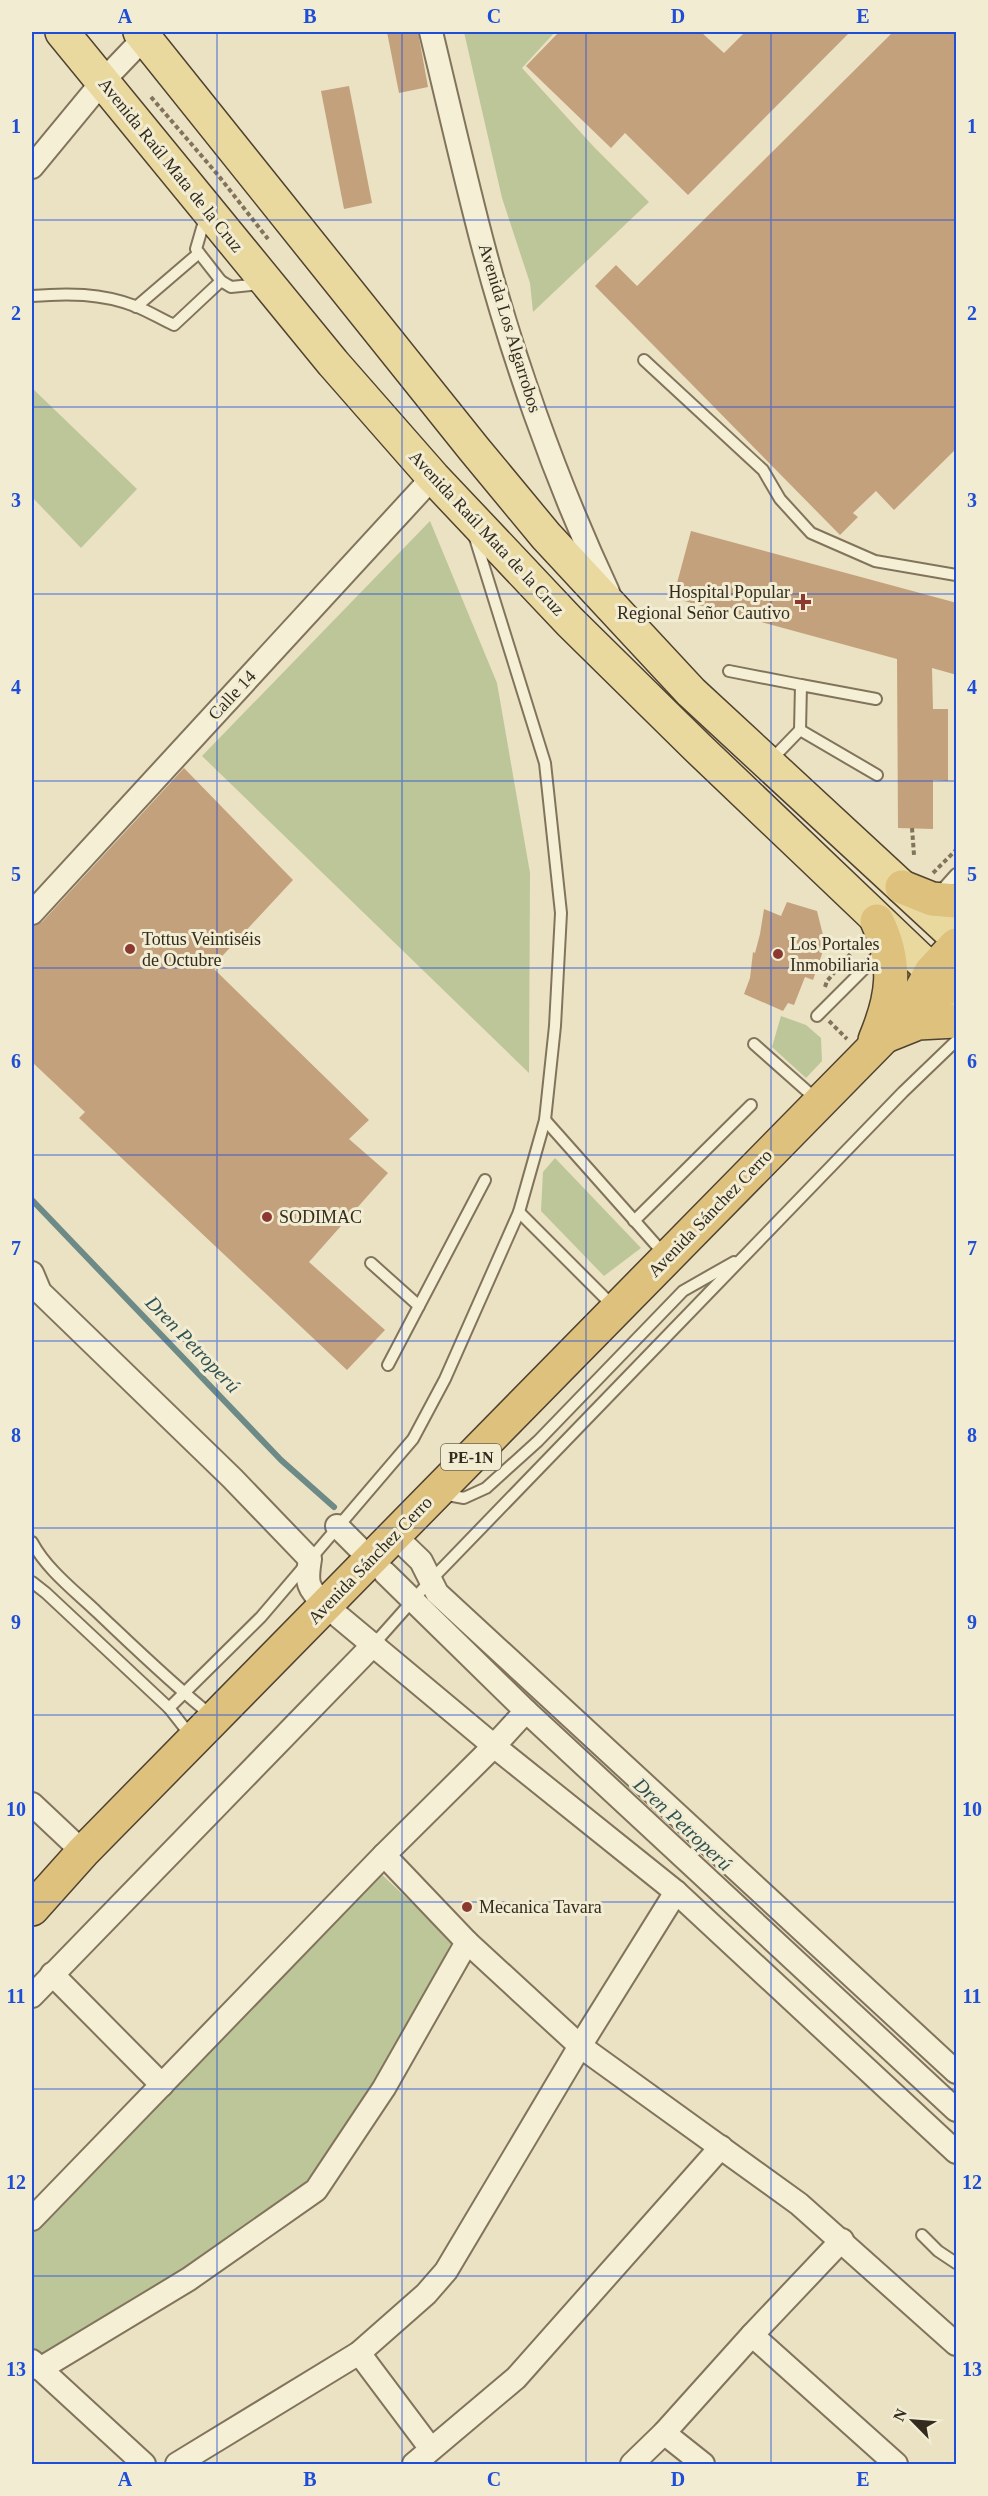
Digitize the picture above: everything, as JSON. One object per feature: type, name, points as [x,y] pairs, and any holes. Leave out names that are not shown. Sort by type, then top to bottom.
[{"type":"highway","points":[[902,887],[944,900]]},
{"type":"highway","points":[[875,933],[890,994],[876,1044]]},
{"type":"highway","name":"Avenida Sánchez Cerro","points":[[32,1909],[83,1852],[819,1101],[912,1007],[948,983],[957,945]]},
{"type":"highway","points":[[876,1044],[918,1023],[957,1021]]},
{"type":"main road","name":"Avenida Raúl Mata de la Cruz","points":[[62,32],[333,363],[433,477],[570,622],[738,787],[875,933],[948,983]]},
{"type":"main road","points":[[142,34],[546,536],[691,692],[957,937]]},
{"type":"main road","points":[[738,787],[765,808],[799,826],[809,828],[813,820],[811,811],[779,773]]},
{"type":"street","name":"Avenida Los Algarrobos","points":[[431,32],[479,232],[509,332],[532,403],[583,534],[619,614]]},
{"type":"street","points":[[32,166],[142,34]]},
{"type":"street","name":"Calle 14","points":[[32,913],[433,477]]},
{"type":"street","points":[[32,1273],[40,1292],[232,1478],[310,1558],[307,1579],[310,1591],[494,1746],[676,1892],[957,2152]]},
{"type":"street","points":[[337,1526],[358,1546]]},
{"type":"street","points":[[394,1535],[421,1561],[437,1593],[957,2072]]},
{"type":"street","points":[[385,1573],[411,1601],[526,1711],[957,2110]]},
{"type":"street","points":[[32,1996],[374,1644]]},
{"type":"street","points":[[32,2219],[526,1711]]},
{"type":"street","points":[[32,1804],[83,1852]]},
{"type":"street","points":[[384,1855],[467,1942],[580,2046],[800,2204],[957,2344]]},
{"type":"street","points":[[177,2464],[358,2353],[426,2294],[446,2271],[580,2046],[676,1892]]},
{"type":"street","points":[[144,2464],[36,2365],[189,2279],[316,2190],[384,2088],[467,1942]]},
{"type":"street","points":[[52,1974],[162,2085]]},
{"type":"street","points":[[414,2464],[516,2378],[722,2148]]},
{"type":"street","points":[[632,2464],[664,2433],[842,2240]]},
{"type":"street","points":[[752,2335],[896,2464]]},
{"type":"street","points":[[358,2353],[431,2449]]},
{"type":"street","points":[[664,2433],[703,2464]]},
{"type":"lane","points":[[208,209],[196,249],[221,282],[231,286],[268,284]]},
{"type":"lane","points":[[136,307],[199,253]]},
{"type":"lane","points":[[32,296],[66,294],[100,297],[136,307],[174,325],[221,282]]},
{"type":"lane","points":[[644,360],[763,470],[780,499],[811,533],[875,561],[957,575]]},
{"type":"lane","points":[[169,1708],[261,1617],[413,1439],[430,1410],[519,1212],[545,1120],[555,1026],[561,913],[545,763],[468,514]]},
{"type":"lane","points":[[729,671],[876,699]]},
{"type":"lane","points":[[779,773],[800,730],[801,685]]},
{"type":"lane","points":[[800,730],[877,775]]},
{"type":"lane","points":[[944,900],[957,874]]},
{"type":"lane","points":[[819,1014],[875,933]]},
{"type":"lane","points":[[374,1644],[430,1581],[931,1064],[957,1041]]},
{"type":"lane","points":[[754,1044],[819,1101]]},
{"type":"lane","points":[[634,1221],[751,1105]]},
{"type":"lane","points":[[545,1120],[667,1257]]},
{"type":"lane","points":[[388,1365],[485,1180]]},
{"type":"lane","points":[[519,1212],[616,1309]]},
{"type":"lane","points":[[436,1492],[450,1497],[464,1497],[486,1488],[538,1441],[683,1291],[745,1256]]},
{"type":"lane","points":[[371,1263],[419,1306]]},
{"type":"lane","points":[[32,1543],[42,1559],[62,1579],[183,1693],[204,1728]]},
{"type":"lane","points":[[32,1582],[169,1708],[204,1728]]},
{"type":"lane","points":[[922,2235],[938,2251],[957,2263]]},
{"type":"path","points":[[912,828],[914,855]]},
{"type":"path","points":[[819,1014],[827,981],[855,950],[875,933]]},
{"type":"green space","points":[[464,32],[555,32],[522,68],[594,147],[649,202],[533,312],[530,283],[502,198]]},
{"type":"green space","points":[[32,388],[137,489],[81,548],[32,497]]},
{"type":"green space","points":[[430,521],[497,683],[530,873],[529,1073],[202,756]]},
{"type":"green space","points":[[781,1016],[806,1025],[821,1038],[822,1061],[806,1078],[772,1047]]},
{"type":"green space","points":[[555,1158],[641,1248],[604,1276],[541,1211],[543,1172]]},
{"type":"green space","points":[[377,1870],[452,1941],[371,2102],[289,2202],[40,2359],[32,2351],[32,2233]]},
{"type":"building","points":[[387,32],[418,32],[428,87],[399,93]]},
{"type":"building","points":[[559,32],[701,32],[724,53],[745,32],[850,32],[688,195],[625,133],[611,148],[526,66]]},
{"type":"building","points":[[893,32],[957,32],[957,448],[894,510],[876,491],[853,513],[858,517],[840,535],[595,286],[616,265],[637,286]]},
{"type":"building","points":[[349,86],[372,203],[344,209],[321,91]]},
{"type":"building","points":[[691,531],[957,603],[957,675],[932,668],[933,709],[948,709],[948,781],[933,780],[933,829],[898,828],[897,659],[673,598]]},
{"type":"building","points":[[184,768],[293,880],[212,967],[369,1120],[349,1139],[388,1173],[309,1262],[385,1330],[347,1370],[79,1118],[85,1112],[32,1062],[32,926],[42,922]]},
{"type":"building","points":[[787,902],[817,911],[824,939],[822,954],[813,980],[805,977],[794,1005],[788,1003],[783,1011],[744,994],[750,978],[753,952],[755,953],[760,934],[764,909],[781,916]]},
{"type":"waterway","name":"Dren Petroperú","points":[[32,1200],[281,1460],[334,1507]]},
{"type":"place","name":"Hospital Popular Regional Señor Cautivo","points":[[803,602]]},
{"type":"place","name":"Tottus Veintiséis de Octubre","points":[[130,949]]},
{"type":"place","name":"Los Portales Inmobiliaria","points":[[778,954]]},
{"type":"place","name":"SODIMAC","points":[[267,1217]]},
{"type":"place","name":"Mecanica Tavara","points":[[467,1907]]}]
